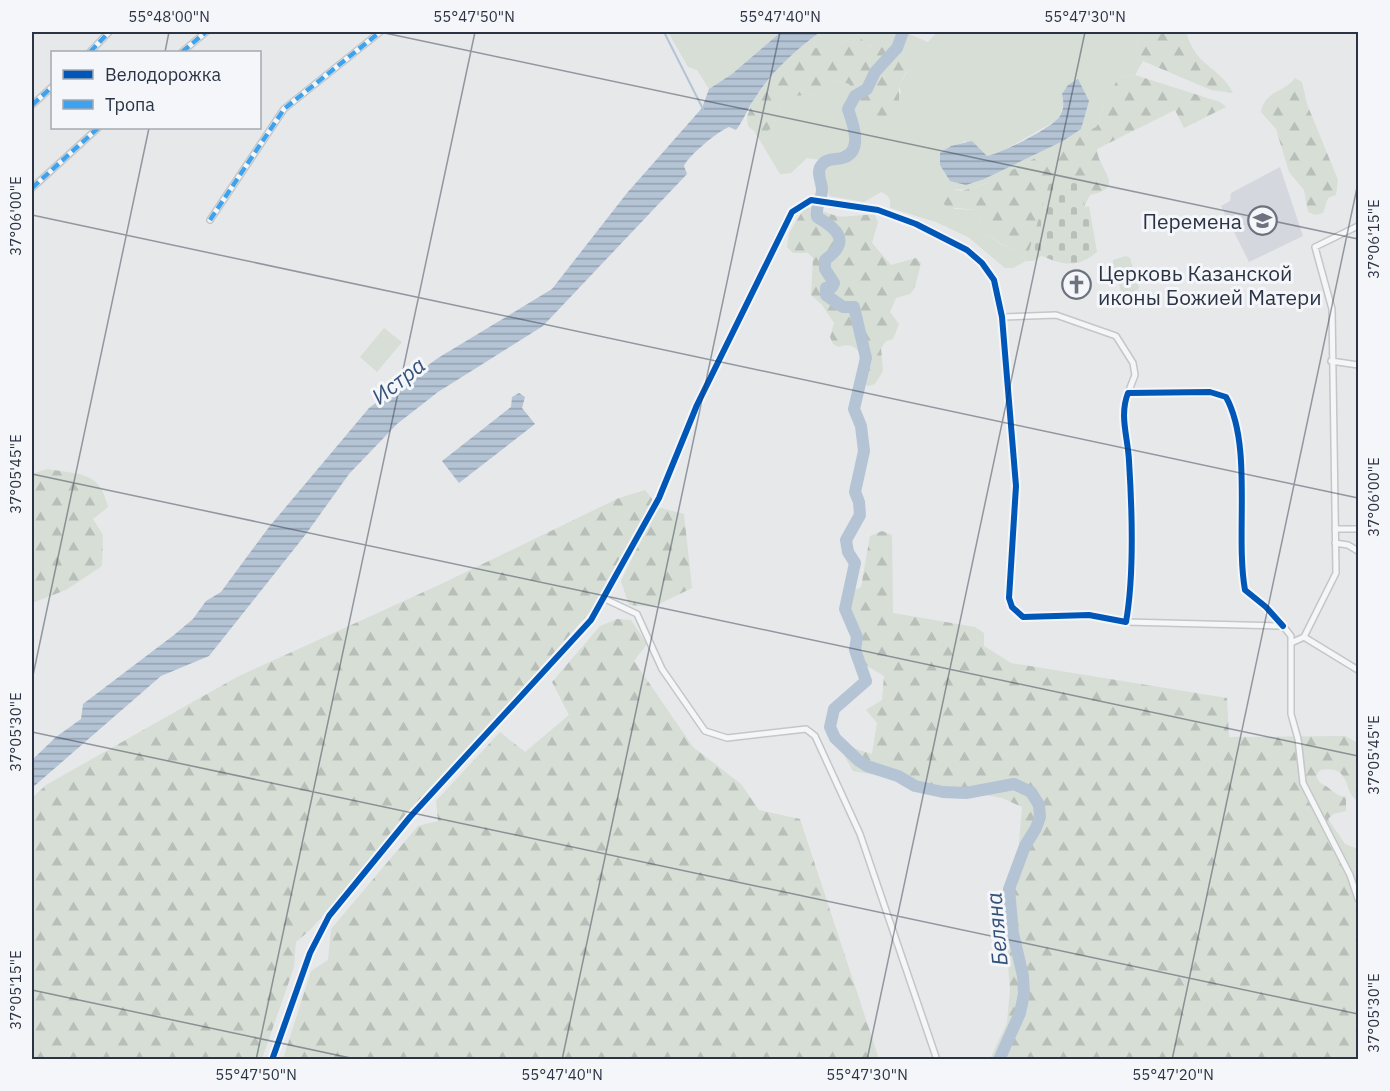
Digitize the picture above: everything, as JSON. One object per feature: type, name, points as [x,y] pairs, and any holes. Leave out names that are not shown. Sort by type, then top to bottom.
[{"type":"street","points":[[91,51],[109,32]]},
{"type":"street","points":[[183,51],[206,32]]},
{"type":"street","points":[[210,220],[284,109],[380,32]]},
{"type":"street","points":[[32,105],[51,88]]},
{"type":"street","points":[[32,188],[97,129]]},
{"type":"street","points":[[272,1059],[310,953],[329,916],[410,817],[591,620],[605,598],[659,498],[697,405],[792,212],[811,200],[878,210],[931,231],[967,250],[982,263],[994,280],[1002,317],[1016,486],[1009,598],[1012,607],[1023,617],[1089,615],[1126,622],[1283,626]]},
{"type":"street","points":[[1291,643],[1304,637],[1334,582],[1332,309],[1315,247],[1359,226]]},
{"type":"street","points":[[1002,317],[1056,315],[1116,336],[1133,363],[1135,375],[1123,409],[1129,460],[1130,594],[1126,622]]},
{"type":"street","points":[[1331,361],[1359,364]]},
{"type":"street","points":[[1128,393],[1210,392],[1226,397],[1235,414],[1241,485],[1245,590],[1266,607],[1291,636],[1291,714],[1298,739],[1303,783],[1350,875],[1359,899]]},
{"type":"street","points":[[1335,529],[1359,529]]},
{"type":"street","points":[[1335,543],[1348,545],[1359,551]]},
{"type":"street","points":[[605,598],[637,614],[662,669],[705,731],[727,738],[806,729],[815,736],[860,834],[937,1059]]},
{"type":"street","points":[[1304,637],[1359,670]]},
{"type":"shaded area","name":"Перемена","points":[[1280,167],[1303,236],[1249,262],[1221,206],[1230,201],[1231,193]]},
{"type":"green space","points":[[668,32],[781,32],[732,74],[709,89],[697,70],[688,67]]},
{"type":"green space","points":[[820,32],[911,32],[909,34],[928,42],[937,32],[1140,32],[1137,42],[1143,61],[1135,75],[1121,77],[1116,82],[1102,107],[1100,121],[1096,127],[1003,176],[966,189],[954,189],[954,209],[977,210],[984,232],[1002,245],[1016,250],[1026,261],[1013,268],[1005,268],[968,237],[936,222],[890,208],[889,198],[881,192],[864,202],[829,196],[826,166],[821,160],[807,158],[791,173],[780,174],[754,131],[768,131],[774,125],[781,104],[795,96],[817,94],[835,80],[849,84],[864,117],[901,93],[899,85],[907,72],[909,58],[898,49],[877,48],[851,39],[830,48],[815,48],[782,63]],"holes":[[[1064,101],[1063,141],[966,185],[940,153],[965,141],[987,156],[995,155],[1059,119]]]},
{"type":"green space","points":[[1140,32],[1186,32],[1196,53],[1221,77],[1233,93],[1211,90],[1143,61],[1137,42]]},
{"type":"green space","points":[[858,36],[869,46],[898,49],[909,58],[910,65],[899,85],[899,100],[886,119],[877,122],[864,117],[859,121],[850,122],[845,119],[848,96],[852,91],[849,84],[835,80],[817,94],[795,96],[781,104],[774,125],[768,131],[754,131],[748,126],[747,117],[753,100],[782,63],[815,48],[830,48]]},
{"type":"green space","points":[[1135,75],[1220,102],[1226,107],[1184,128],[1175,110],[1097,149],[1108,176],[1107,187],[1101,192],[1090,195],[1083,209],[1034,261],[1026,261],[1016,250],[1003,245],[984,232],[977,210],[947,207],[941,201],[941,194],[947,189],[961,191],[985,184],[1096,127],[1100,121],[1102,107],[1116,82],[1121,77]]},
{"type":"green space","points":[[1295,78],[1302,82],[1307,104],[1338,180],[1336,195],[1328,198],[1323,213],[1315,215],[1308,212],[1304,190],[1289,172],[1276,129],[1261,112],[1263,105],[1271,95]]},
{"type":"green space","points":[[1070,177],[1080,187],[1084,207],[1089,206],[1097,252],[1072,264],[1029,251],[1049,184]]},
{"type":"green space","points":[[805,207],[840,216],[875,215],[878,222],[872,243],[891,265],[916,258],[921,263],[915,287],[910,294],[896,298],[890,312],[899,324],[893,339],[886,341],[881,348],[883,371],[875,384],[868,386],[861,382],[859,351],[854,347],[839,347],[833,344],[830,337],[834,323],[822,305],[811,295],[813,258],[808,253],[793,253],[787,247],[789,233]]},
{"type":"green space","points":[[1126,256],[1130,258],[1139,288],[1125,295],[1121,291],[1113,260]]},
{"type":"green space","points":[[384,328],[402,342],[377,372],[360,357]]},
{"type":"green space","points":[[47,469],[86,476],[99,486],[108,507],[93,519],[103,535],[102,566],[66,590],[32,603],[32,474]]},
{"type":"green space","points":[[645,490],[653,500],[596,605],[310,930],[296,942],[294,967],[262,1059],[32,1059],[32,798],[46,785],[237,677],[439,585],[619,498]]},
{"type":"green space","points":[[657,507],[684,514],[692,588],[653,607],[629,605],[621,581]]},
{"type":"green space","points":[[882,531],[892,535],[893,613],[975,627],[984,633],[984,646],[1011,663],[1227,698],[1229,737],[1345,736],[1358,743],[1358,801],[1353,797],[1338,771],[1320,770],[1316,776],[1320,783],[1338,795],[1346,797],[1346,811],[1333,814],[1328,819],[1345,844],[1358,849],[1358,1059],[990,1059],[1007,1023],[1010,989],[1002,897],[1018,856],[1022,807],[1002,798],[853,771],[837,743],[872,754],[877,723],[866,710],[882,700],[884,676],[859,661],[842,597],[861,587],[870,536]]},
{"type":"green space","points":[[617,619],[631,620],[647,644],[634,661],[693,747],[741,784],[759,810],[800,819],[879,1059],[283,1059],[311,971],[328,960],[331,929],[418,826],[438,821],[436,801],[500,732],[525,752],[569,715],[552,682],[600,626]]},
{"type":"water","points":[[781,32],[820,32],[776,70],[752,102],[736,130],[729,127],[724,129],[686,162],[684,166],[687,174],[543,326],[438,392],[397,424],[349,474],[306,534],[209,656],[161,676],[32,788],[32,760],[56,737],[81,719],[83,704],[174,635],[193,619],[206,601],[221,592],[269,527],[369,408],[438,358],[552,289],[627,193],[702,108],[709,89],[732,74]]},
{"type":"water","points":[[1078,79],[1089,101],[1081,129],[1063,141],[984,179],[966,185],[950,181],[940,165],[940,153],[951,146],[972,141],[987,156],[1026,139],[1056,121],[1062,111],[1062,94],[1068,85]]},
{"type":"water","points":[[519,393],[525,397],[522,408],[535,424],[459,483],[442,461],[511,407],[512,397]]},
{"type":"waterway","points":[[664,32],[703,109]]},
{"type":"waterway","name":"Беляна","points":[[903,32],[897,48],[875,72],[867,89],[855,96],[848,109],[855,137],[853,150],[849,155],[825,162],[819,172],[822,190],[817,217],[831,226],[839,236],[838,247],[825,260],[825,269],[834,283],[832,287],[826,288],[826,295],[843,307],[854,307],[866,358],[854,409],[861,426],[864,451],[855,492],[860,515],[846,540],[848,552],[855,563],[845,609],[857,637],[855,650],[866,681],[834,709],[830,727],[835,738],[859,761],[898,776],[915,786],[943,792],[966,793],[1014,784],[1031,792],[1039,805],[1040,817],[1025,846],[1009,889],[1013,933],[1023,976],[1024,994],[1020,1013],[999,1060]]},
{"type":"marked path","points":[[91,51],[109,32]]},
{"type":"marked path","points":[[183,51],[206,32]]},
{"type":"marked path","points":[[210,220],[284,109],[380,32]]},
{"type":"marked path","points":[[32,105],[51,88]]},
{"type":"marked path","points":[[32,188],[97,129]]},
{"type":"cycle path","points":[[272,1060],[310,953],[329,916],[410,817],[591,620],[659,498],[697,405],[792,212],[811,200],[878,210],[916,224],[967,250],[982,263],[994,280],[1002,317],[1016,486],[1009,598],[1012,607],[1023,617],[1089,615],[1126,622],[1132,542],[1129,461],[1124,418],[1128,393],[1210,392],[1226,397],[1234,417],[1239,440],[1242,491],[1242,568],[1245,590],[1266,607],[1283,626]]},
{"type":"place","name":"Перемена","points":[[1263,221]]},
{"type":"place","name":"Церковь Казанской иконы Божией Матери","points":[[1077,285]]},
{"type":"water label","name":"Истра","points":[[398,380]]}]
